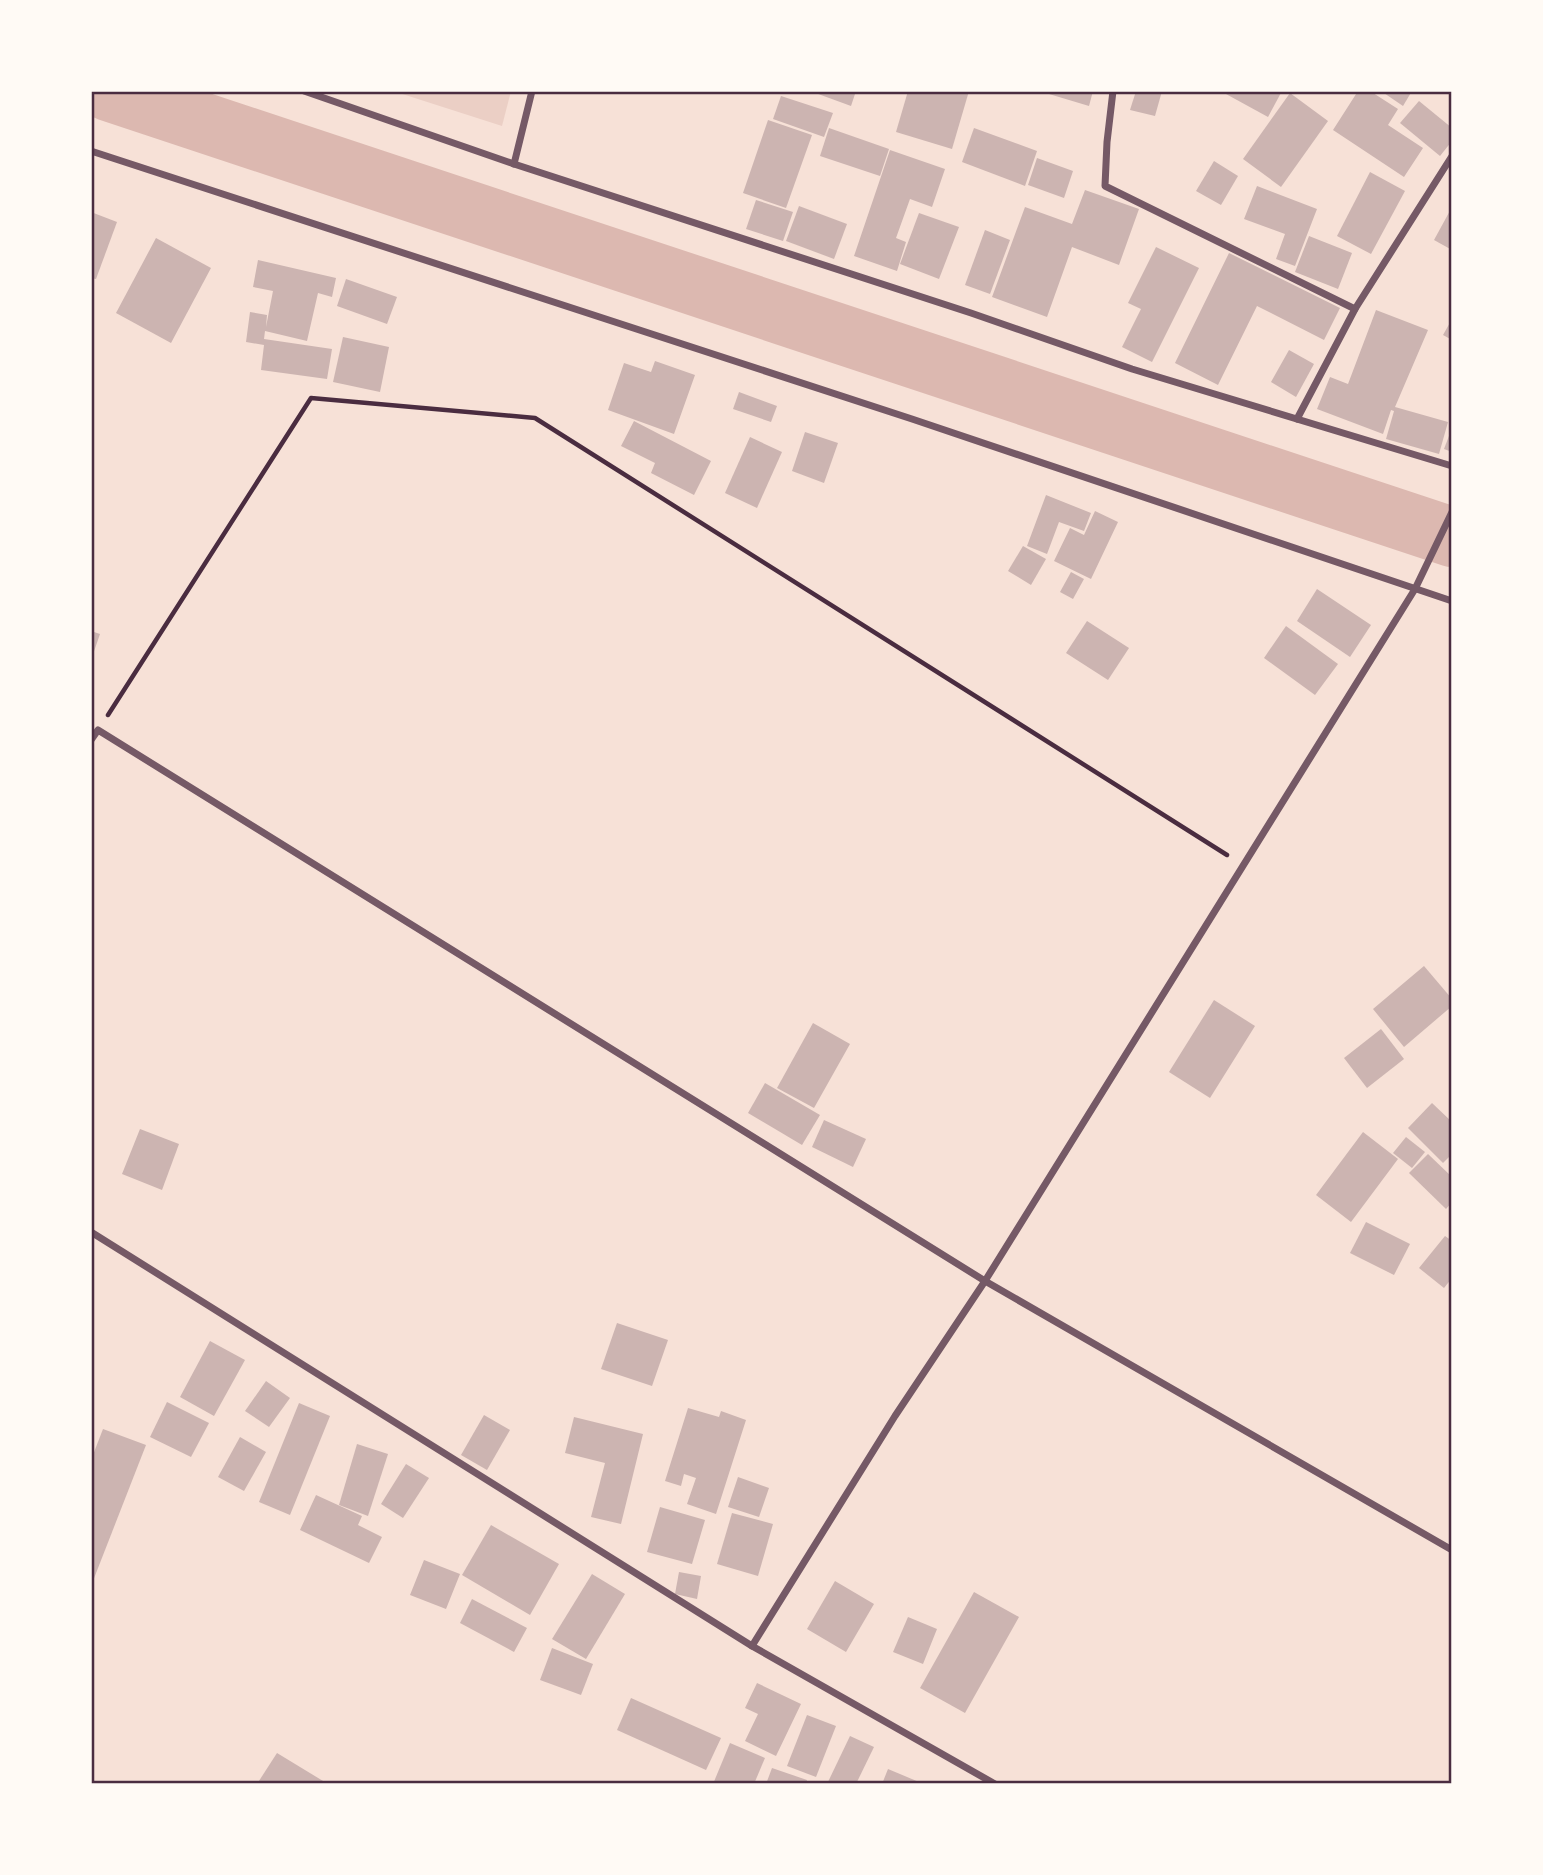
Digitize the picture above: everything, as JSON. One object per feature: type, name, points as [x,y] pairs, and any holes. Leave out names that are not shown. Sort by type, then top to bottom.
[{"type":"street","points":[[304,91],[514,164],[971,313],[1132,369],[1452,466]]},
{"type":"street","points":[[514,164],[532,91]]},
{"type":"street","points":[[1113,91],[1105,186],[1354,309]]},
{"type":"street","points":[[91,150],[899,415],[1452,601]]},
{"type":"street","points":[[1297,419],[1354,309],[1452,156]]},
{"type":"street","points":[[752,1646],[895,1416],[985,1281],[1415,589],[1452,512]]},
{"type":"street","points":[[91,740],[98,730],[985,1281],[1452,1550]]},
{"type":"street","points":[[91,1231],[752,1646],[995,1784]]},
{"type":"path","points":[[98,730],[311,398],[535,418],[1242,865]]},
{"type":"shaded area","points":[[393,91],[511,91],[502,126]]},
{"type":"building","points":[[810,91],[856,91],[851,106]]},
{"type":"building","points":[[908,91],[969,91],[952,149],[896,132]]},
{"type":"building","points":[[1039,91],[1093,91],[1089,106]]},
{"type":"building","points":[[1136,91],[1162,91],[1155,116],[1130,110]]},
{"type":"building","points":[[1227,91],[1282,91],[1268,117],[1226,94]]},
{"type":"building","points":[[1358,91],[1370,91],[1398,109],[1388,125],[1423,148],[1404,177],[1333,130]]},
{"type":"building","points":[[1381,91],[1412,91],[1403,106]]},
{"type":"building","points":[[1290,93],[1328,121],[1281,187],[1243,159]]},
{"type":"building","points":[[781,96],[833,113],[824,137],[773,119]]},
{"type":"building","points":[[1419,101],[1452,128],[1452,141],[1440,156],[1400,123]]},
{"type":"building","points":[[768,120],[812,135],[786,208],[743,193]]},
{"type":"building","points":[[829,128],[889,149],[880,176],[820,156]]},
{"type":"building","points":[[974,128],[1037,151],[1025,186],[962,162]]},
{"type":"building","points":[[890,150],[945,169],[932,207],[910,199],[896,238],[906,242],[897,271],[854,256]]},
{"type":"building","points":[[1037,158],[1073,171],[1064,198],[1028,185]]},
{"type":"building","points":[[1214,161],[1238,176],[1221,205],[1196,191]]},
{"type":"building","points":[[1370,172],[1405,191],[1371,254],[1337,236]]},
{"type":"building","points":[[1257,186],[1317,209],[1295,266],[1276,259],[1285,234],[1244,219]]},
{"type":"building","points":[[1085,190],[1139,209],[1119,265],[1072,247],[1047,317],[992,297],[1025,207],[1072,224]]},
{"type":"building","points":[[756,200],[793,212],[783,241],[746,229]]},
{"type":"building","points":[[799,206],[847,224],[834,259],[786,241]]},
{"type":"building","points":[[1452,207],[1452,250],[1434,240]]},
{"type":"building","points":[[91,212],[117,222],[96,279],[91,278]]},
{"type":"building","points":[[919,213],[959,227],[939,279],[900,264]]},
{"type":"building","points":[[985,230],[1010,240],[990,294],[965,285]]},
{"type":"building","points":[[1309,236],[1352,253],[1338,289],[1295,272]]},
{"type":"building","points":[[156,238],[211,268],[171,343],[116,313]]},
{"type":"building","points":[[1156,247],[1199,268],[1152,362],[1122,347],[1141,309],[1128,303]]},
{"type":"building","points":[[1229,253],[1340,308],[1324,340],[1257,306],[1218,385],[1175,363]]},
{"type":"building","points":[[258,260],[336,278],[332,297],[318,293],[307,341],[265,331],[264,339],[332,349],[327,379],[261,370],[264,345],[246,342],[250,312],[267,315],[266,327],[273,291],[253,287]]},
{"type":"building","points":[[346,279],[397,297],[387,324],[337,306]]},
{"type":"building","points":[[1376,310],[1428,330],[1395,407],[1448,422],[1439,454],[1386,439],[1394,411],[1391,410],[1383,434],[1317,409],[1330,377],[1348,384]]},
{"type":"building","points":[[1452,319],[1452,340],[1443,335]]},
{"type":"building","points":[[343,337],[389,347],[380,392],[333,382]]},
{"type":"building","points":[[1289,350],[1314,364],[1296,397],[1271,382]]},
{"type":"building","points":[[655,361],[695,375],[674,434],[608,410],[624,363],[651,372]]},
{"type":"building","points":[[739,392],[777,406],[771,422],[733,409]]},
{"type":"building","points":[[634,421],[711,461],[694,495],[651,473],[655,463],[621,446]]},
{"type":"building","points":[[1452,428],[1452,452],[1444,449]]},
{"type":"building","points":[[805,432],[838,443],[824,483],[792,471]]},
{"type":"building","points":[[750,437],[782,452],[757,508],[725,493]]},
{"type":"building","points":[[1046,495],[1091,513],[1084,531],[1059,522],[1047,554],[1027,546]]},
{"type":"building","points":[[1095,511],[1118,522],[1091,579],[1054,561],[1070,528],[1084,535]]},
{"type":"building","points":[[1023,546],[1046,559],[1031,585],[1008,571]]},
{"type":"building","points":[[1071,572],[1084,579],[1073,599],[1060,592]]},
{"type":"building","points":[[1317,589],[1371,625],[1350,657],[1297,621]]},
{"type":"building","points":[[1087,621],[1129,648],[1108,680],[1066,653]]},
{"type":"building","points":[[1286,626],[1338,664],[1315,695],[1264,658]]},
{"type":"building","points":[[91,631],[100,634],[91,660]]},
{"type":"building","points":[[1424,966],[1452,999],[1452,1006],[1404,1047],[1373,1009]]},
{"type":"building","points":[[1214,1000],[1255,1026],[1210,1098],[1169,1072]]},
{"type":"building","points":[[813,1023],[850,1044],[814,1108],[777,1088]]},
{"type":"building","points":[[1381,1029],[1404,1059],[1367,1088],[1344,1058]]},
{"type":"building","points":[[765,1083],[820,1115],[802,1145],[748,1113]]},
{"type":"building","points":[[1432,1103],[1452,1122],[1452,1154],[1443,1163],[1408,1128]]},
{"type":"building","points":[[824,1120],[866,1139],[853,1167],[812,1147]]},
{"type":"building","points":[[140,1129],[179,1144],[162,1190],[122,1174]]},
{"type":"building","points":[[1363,1132],[1398,1159],[1351,1222],[1316,1195]]},
{"type":"building","points":[[1406,1137],[1425,1152],[1412,1168],[1393,1153]]},
{"type":"building","points":[[1428,1154],[1452,1177],[1452,1202],[1446,1209],[1409,1173]]},
{"type":"building","points":[[1366,1222],[1410,1244],[1394,1275],[1350,1253]]},
{"type":"building","points":[[1445,1236],[1452,1241],[1452,1278],[1444,1288],[1419,1268]]},
{"type":"building","points":[[617,1323],[668,1340],[652,1386],[601,1369]]},
{"type":"building","points":[[210,1341],[245,1360],[214,1416],[180,1397]]},
{"type":"building","points":[[266,1381],[290,1398],[269,1427],[245,1411]]},
{"type":"building","points":[[167,1402],[209,1423],[191,1457],[150,1437]]},
{"type":"building","points":[[299,1403],[330,1416],[290,1515],[259,1502]]},
{"type":"building","points":[[688,1408],[719,1417],[721,1411],[746,1420],[716,1514],[687,1504],[696,1478],[684,1474],[681,1486],[665,1481]]},
{"type":"building","points":[[484,1415],[510,1430],[487,1470],[461,1455]]},
{"type":"building","points":[[574,1417],[643,1434],[621,1524],[591,1517],[605,1463],[565,1453]]},
{"type":"building","points":[[103,1429],[146,1445],[91,1586],[91,1460]]},
{"type":"building","points":[[240,1437],[266,1452],[244,1491],[218,1477]]},
{"type":"building","points":[[357,1444],[388,1454],[368,1516],[339,1505]]},
{"type":"building","points":[[406,1464],[429,1478],[403,1518],[381,1504]]},
{"type":"building","points":[[738,1477],[769,1488],[759,1517],[728,1507]]},
{"type":"building","points":[[316,1495],[362,1516],[358,1525],[382,1537],[369,1563],[300,1530]]},
{"type":"building","points":[[660,1507],[705,1520],[692,1564],[647,1552]]},
{"type":"building","points":[[732,1513],[773,1524],[758,1576],[717,1564]]},
{"type":"building","points":[[491,1525],[559,1564],[530,1615],[462,1575]]},
{"type":"building","points":[[424,1560],[460,1574],[446,1609],[410,1595]]},
{"type":"building","points":[[679,1572],[701,1576],[697,1599],[675,1594]]},
{"type":"building","points":[[592,1574],[625,1594],[586,1659],[552,1639]]},
{"type":"building","points":[[835,1581],[874,1604],[846,1652],[807,1629]]},
{"type":"building","points":[[974,1592],[1019,1617],[965,1713],[920,1688]]},
{"type":"building","points":[[472,1599],[527,1628],[514,1652],[460,1623]]},
{"type":"building","points":[[908,1617],[937,1629],[923,1664],[893,1652]]},
{"type":"building","points":[[552,1648],[593,1664],[581,1695],[540,1680]]},
{"type":"building","points":[[757,1683],[801,1704],[776,1756],[745,1741],[758,1714],[745,1708]]},
{"type":"building","points":[[631,1698],[721,1738],[706,1770],[617,1730]]},
{"type":"building","points":[[807,1715],[836,1726],[816,1777],[787,1766]]},
{"type":"building","points":[[850,1736],[874,1747],[856,1784],[827,1784]]},
{"type":"building","points":[[730,1743],[765,1758],[754,1784],[713,1784]]},
{"type":"building","points":[[277,1753],[328,1784],[257,1784]]},
{"type":"building","points":[[772,1768],[807,1780],[806,1784],[766,1784]]},
{"type":"building","points":[[888,1769],[919,1782],[882,1784]]},
{"type":"waterway","points":[[108,91],[1452,537]]}]
